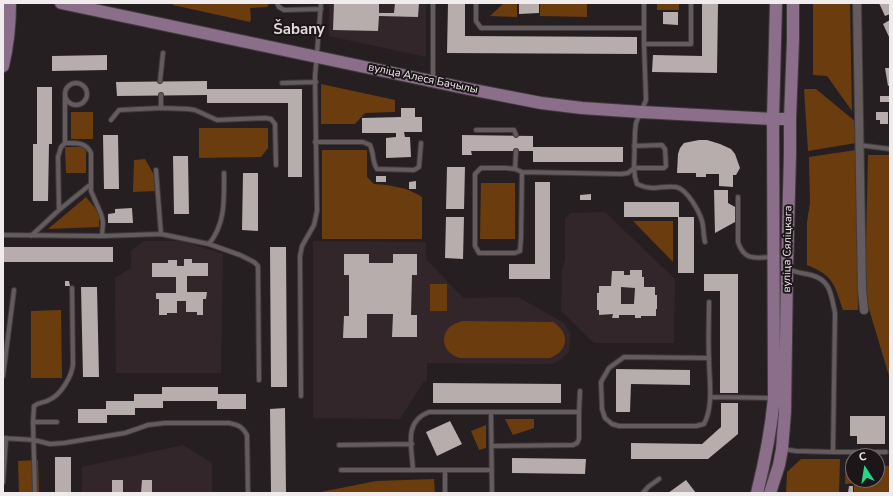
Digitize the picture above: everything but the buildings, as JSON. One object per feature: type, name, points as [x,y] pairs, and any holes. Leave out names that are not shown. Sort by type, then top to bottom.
[{"type":"main road","points":[[3,66],[7,50],[10,3]]},
{"type":"main road","name":"вуліца Алеся Бачылы","points":[[61,3],[541,103],[582,108],[641,112],[790,119]]},
{"type":"main road","name":"вуліца Сяліцкага","points":[[757,493],[766,460],[774,398],[773,119],[776,3]]},
{"type":"main road","name":"вуліца Сяліцкага","points":[[770,493],[779,465],[786,412],[787,268],[793,3]]},
{"type":"street","points":[[857,3],[862,290],[864,310]]},
{"type":"lane","points":[[277,3],[279,7],[284,10],[321,9]]},
{"type":"lane","points":[[301,396],[300,256],[302,246],[314,225],[317,211],[316,82],[321,3]]},
{"type":"lane","points":[[432,81],[434,3]]},
{"type":"lane","points":[[476,3],[476,21],[481,28],[644,28]]},
{"type":"lane","points":[[644,3],[646,100],[636,123],[634,146],[635,177],[637,184],[646,188],[678,187],[686,193],[699,214],[702,222],[705,242]]},
{"type":"lane","points":[[644,44],[691,44],[691,3]]},
{"type":"lane","points":[[160,81],[163,53]]},
{"type":"lane","points":[[282,83],[316,82]]},
{"type":"lane","points":[[65,93],[67,100],[76,105],[83,103],[88,94],[82,84],[75,83],[68,86],[65,93],[66,143]]},
{"type":"lane","points":[[161,95],[161,108]]},
{"type":"lane","points":[[111,120],[119,110],[161,108],[194,110],[217,120],[265,118],[271,120],[275,124],[276,165]]},
{"type":"lane","points":[[476,130],[514,130],[516,135]]},
{"type":"lane","points":[[316,142],[363,142],[370,145],[373,150],[374,165],[377,169],[414,170],[420,167],[421,164],[421,143]]},
{"type":"lane","points":[[59,210],[58,157],[61,146],[66,143],[82,144],[89,148],[91,153],[91,184],[93,196],[103,222],[102,236]]},
{"type":"lane","points":[[859,145],[890,149]]},
{"type":"lane","points":[[522,172],[520,250],[515,253],[479,253],[475,246],[475,174],[482,168],[516,169],[522,172],[621,174],[628,173],[634,168],[664,168],[667,163],[665,148],[662,146],[634,146]]},
{"type":"lane","points":[[516,151],[516,169]]},
{"type":"lane","points":[[156,170],[161,234]]},
{"type":"lane","points":[[209,244],[215,236],[222,217],[224,202],[224,173]]},
{"type":"lane","points":[[31,236],[59,210],[91,184]]},
{"type":"lane","points":[[738,197],[738,242],[740,248],[748,256],[753,258],[774,257]]},
{"type":"lane","points":[[3,235],[102,236],[161,234],[209,244],[240,254],[258,266],[259,380]]},
{"type":"lane","points":[[787,268],[797,273],[819,278],[828,285],[832,300],[835,313],[833,452]]},
{"type":"lane","points":[[35,493],[34,406],[55,396],[70,378],[72,371],[72,288]]},
{"type":"lane","points":[[3,376],[14,290]]},
{"type":"lane","points":[[708,358],[624,358],[609,368],[601,382],[602,410],[605,418],[612,424],[619,426],[696,426],[704,424],[707,419],[710,397],[708,358],[709,302]]},
{"type":"lane","points":[[492,446],[573,445],[577,443],[579,439],[580,391]]},
{"type":"lane","points":[[710,397],[774,398]]},
{"type":"lane","points":[[413,470],[411,429],[417,418],[429,412],[579,412]]},
{"type":"lane","points":[[491,412],[492,493]]},
{"type":"lane","points":[[33,422],[57,422]]},
{"type":"lane","points":[[3,482],[4,438],[34,440],[50,444],[125,433],[148,425],[165,423],[229,423],[243,428],[247,435],[248,493]]},
{"type":"lane","points":[[339,445],[412,444]]},
{"type":"lane","points":[[782,449],[796,451],[886,452]]},
{"type":"lane","points":[[341,470],[491,470]]},
{"type":"lane","points":[[445,470],[445,493]]},
{"type":"lane","points":[[643,493],[648,487],[658,480]]},
{"type":"shaded area","points":[[172,3],[270,3],[267,7],[250,8],[250,22],[173,5]]},
{"type":"shaded area","points":[[329,3],[426,3],[426,57],[329,36]]},
{"type":"shaded area","points":[[504,3],[517,3],[517,17],[490,16]]},
{"type":"shaded area","points":[[540,3],[587,3],[587,17],[540,16]]},
{"type":"shaded area","points":[[657,3],[679,3],[679,10],[657,10]]},
{"type":"shaded area","points":[[813,3],[850,3],[852,111],[827,76],[813,75]]},
{"type":"shaded area","points":[[321,84],[395,100],[395,112],[365,113],[355,124],[321,124]]},
{"type":"shaded area","points":[[804,89],[816,89],[856,122],[856,143],[808,151]]},
{"type":"shaded area","points":[[71,112],[93,112],[93,139],[71,139]]},
{"type":"shaded area","points":[[199,128],[268,128],[268,148],[261,157],[199,158]]},
{"type":"shaded area","points":[[65,147],[86,147],[86,173],[66,173]]},
{"type":"shaded area","points":[[322,150],[367,150],[367,177],[374,184],[406,189],[422,197],[422,239],[322,239]]},
{"type":"shaded area","points":[[856,150],[858,310],[843,310],[835,287],[828,277],[807,265],[807,222],[810,203],[809,157]]},
{"type":"shaded area","points":[[868,155],[890,155],[890,379],[869,309],[865,289]]},
{"type":"shaded area","points":[[145,159],[154,175],[155,191],[133,192],[134,160]]},
{"type":"shaded area","points":[[481,183],[515,183],[515,239],[480,239]]},
{"type":"shaded area","points":[[86,197],[99,213],[99,227],[48,229]]},
{"type":"shaded area","points":[[605,212],[675,279],[674,343],[594,343],[561,311],[562,270],[565,259],[565,218],[571,213]]},
{"type":"shaded area","points":[[633,221],[673,221],[673,262]]},
{"type":"shaded area","points":[[144,241],[182,241],[223,254],[221,373],[116,373],[115,278],[131,268],[131,251]]},
{"type":"shaded area","points":[[313,241],[426,242],[426,259],[463,298],[518,297],[564,323],[571,334],[569,352],[560,360],[548,364],[427,363],[427,381],[424,381],[400,419],[313,418]]},
{"type":"shaded area","points":[[430,284],[447,284],[447,311],[430,311]]},
{"type":"shaded area","points":[[61,310],[62,378],[31,378],[31,311]]},
{"type":"shaded area","points":[[463,321],[553,322],[559,326],[565,336],[564,346],[561,351],[550,358],[459,358],[447,349],[444,338],[450,327],[455,323]]},
{"type":"shaded area","points":[[505,419],[534,419],[534,428],[513,435]]},
{"type":"shaded area","points":[[486,425],[486,448],[479,450],[471,431]]},
{"type":"shaded area","points":[[183,445],[212,463],[212,493],[82,493],[82,467]]},
{"type":"shaded area","points":[[801,459],[840,459],[839,493],[786,493],[787,472]]},
{"type":"shaded area","points":[[38,460],[39,493],[19,493],[18,461]]},
{"type":"shaded area","points":[[885,466],[890,466],[890,493],[854,493],[854,488],[885,488]]},
{"type":"shaded area","points":[[434,479],[435,493],[316,493],[376,481]]},
{"type":"district","name":"Šabany","points":[[299,30]]}]
